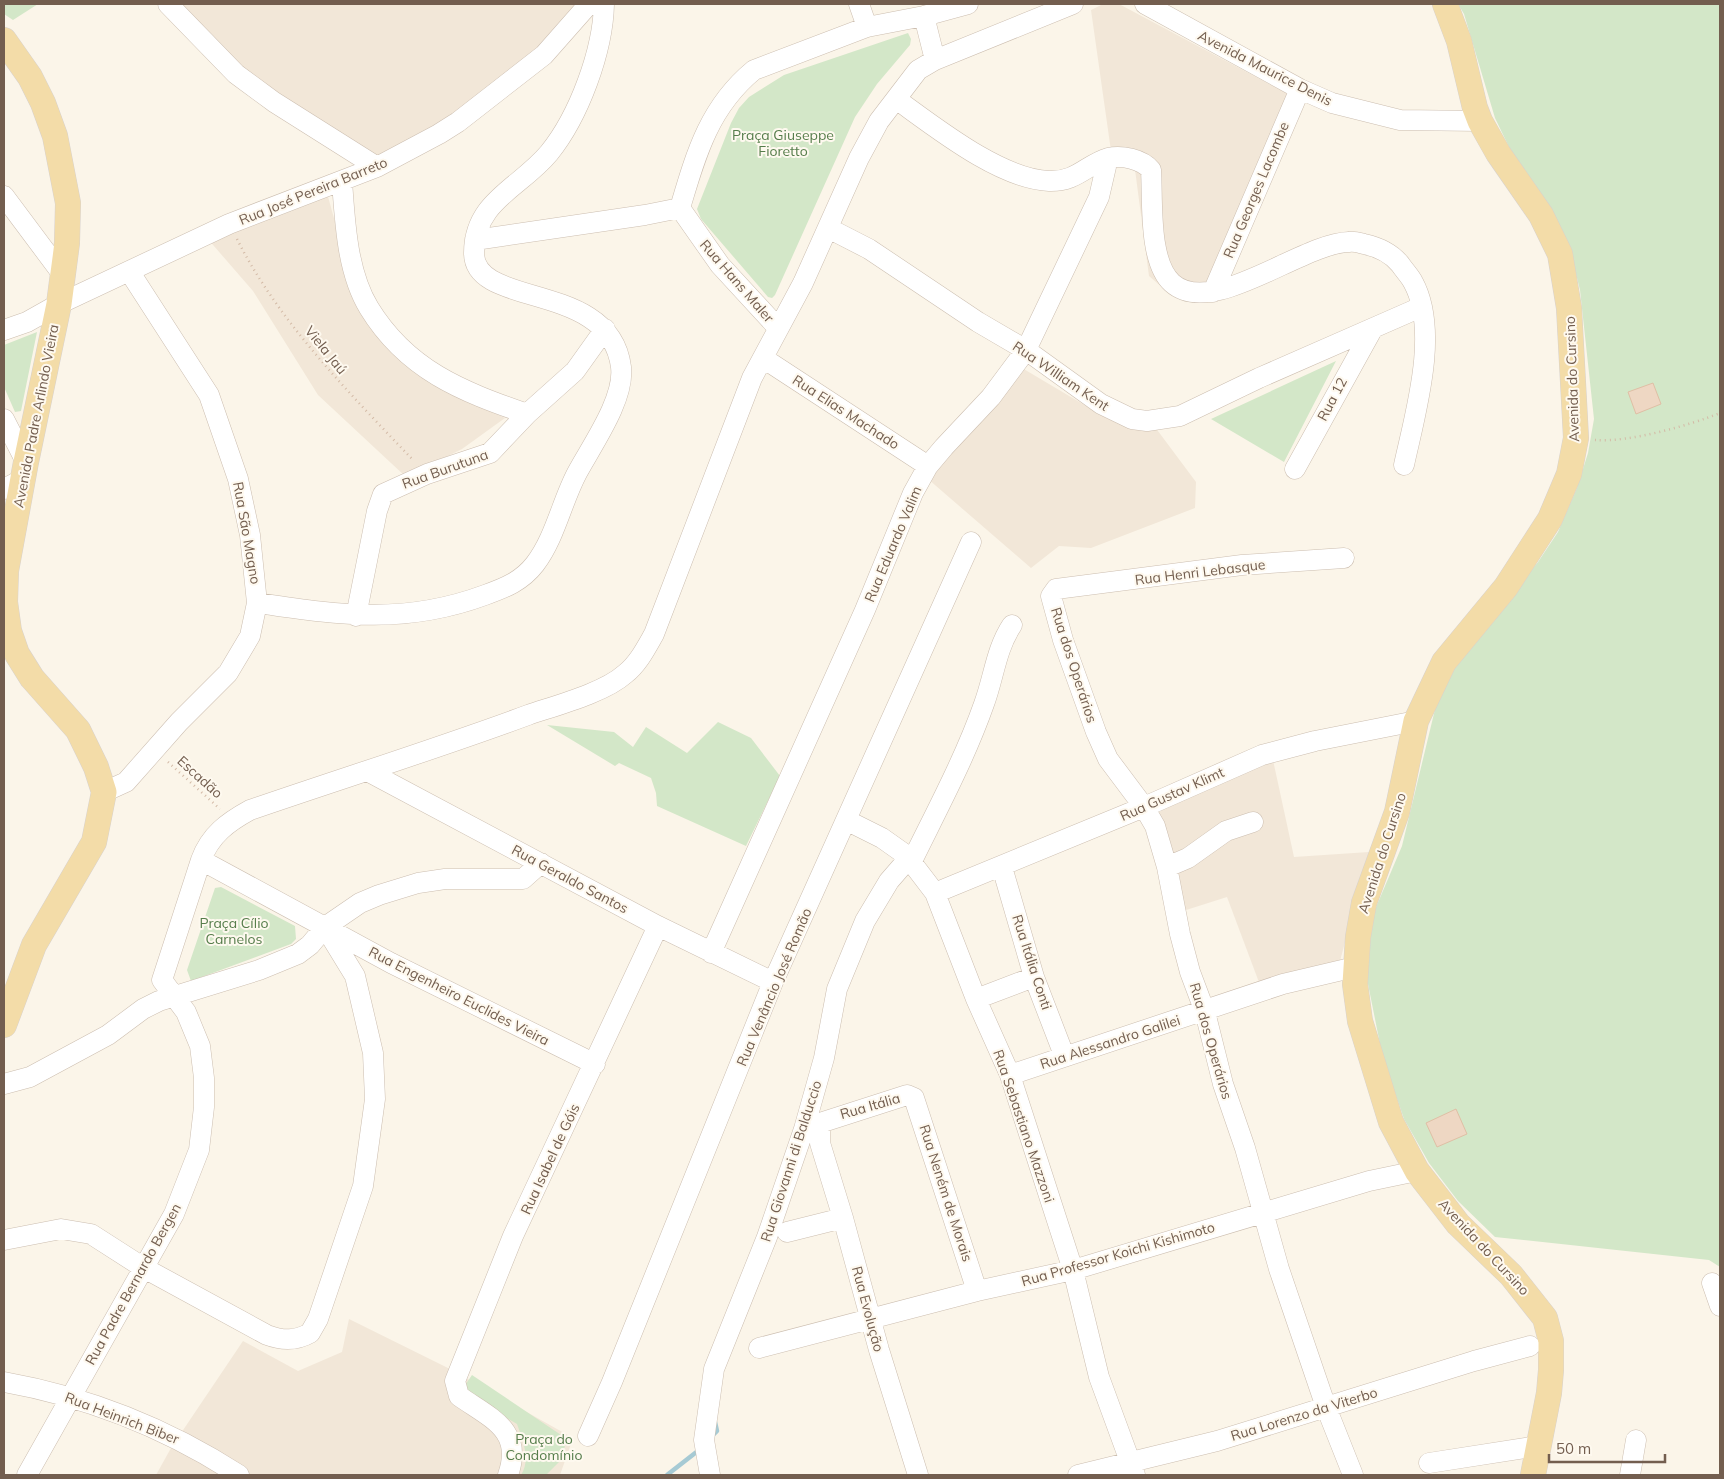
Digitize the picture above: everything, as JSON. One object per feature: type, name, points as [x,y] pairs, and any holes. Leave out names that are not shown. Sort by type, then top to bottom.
[{"type":"main road","name":"Avenida do Cursino","points":[[1445,4],[1459,41],[1475,108],[1480,121],[1498,153],[1540,215],[1560,254],[1569,308],[1576,438],[1569,474],[1550,518],[1506,587],[1444,662],[1416,721],[1397,812],[1364,903],[1358,937],[1355,984],[1360,1021],[1391,1122],[1417,1171],[1458,1224],[1511,1276],[1545,1318],[1552,1356],[1549,1393],[1533,1475]]},
{"type":"main road","name":"Avenida Padre Arlindo Vieira","points":[[4,40],[30,77],[43,103],[55,136],[68,203],[59,304],[17,477],[6,572],[5,602],[9,631],[17,654],[32,678],[78,730],[96,767],[104,792],[94,842],[34,945],[4,1026]]},
{"type":"street","points":[[168,4],[236,74],[274,102],[377,167]]},
{"type":"street","name":"Rua José Pereira Barreto","points":[[4,330],[27,322],[59,304],[229,224],[377,167],[458,122],[544,55],[588,4]]},
{"type":"street","points":[[257,603],[356,616],[395,614],[460,604],[502,589],[528,574],[538,562],[573,480],[607,419],[621,383],[621,365],[616,350],[604,329],[586,314],[552,300],[505,288],[484,277],[477,266],[474,256],[481,217],[490,206],[548,153],[574,112],[595,56],[604,4]]},
{"type":"street","points":[[859,4],[867,26]]},
{"type":"street","points":[[476,240],[646,215],[680,208],[699,144],[722,102],[739,82],[754,70],[867,26],[924,16],[968,4]]},
{"type":"street","points":[[201,860],[217,832],[232,820],[250,810],[369,772],[571,700],[613,682],[625,674],[642,655],[654,634],[752,378],[803,284],[859,158],[879,121],[918,70],[935,60],[1073,4]]},
{"type":"street","name":"Avenida Maurice Denis","points":[[1145,4],[1300,89],[1332,103],[1400,120],[1480,121]]},
{"type":"street","points":[[924,16],[935,60]]},
{"type":"street","name":"Rua Georges Lacombe","points":[[1213,292],[1300,89]]},
{"type":"street","points":[[896,99],[931,124],[1019,176],[1051,181],[1071,178],[1108,158],[1140,161],[1150,170],[1156,251],[1163,274],[1173,284],[1181,288],[1194,292],[1213,292],[1236,286],[1322,247],[1350,242],[1376,247],[1395,258],[1414,283],[1421,307],[1425,332],[1424,350],[1404,465]]},
{"type":"street","name":"Rua Eduardo Valim","points":[[711,953],[865,610],[913,492],[928,466],[944,446],[991,397],[1026,350],[1099,197],[1108,158]]},
{"type":"street","points":[[342,181],[348,242],[354,268],[368,307],[389,334],[428,371],[470,392],[527,414]]},
{"type":"street","points":[[4,196],[63,275]]},
{"type":"street","name":"Rua Hans Maler","points":[[680,208],[720,266],[778,328]]},
{"type":"street","name":"Rua William Kent","points":[[828,228],[869,250],[978,322],[1026,350],[1113,411],[1132,418],[1160,421],[1180,416],[1259,378],[1421,307]]},
{"type":"street","name":"Rua São Magno","points":[[104,792],[126,782],[228,673],[250,636],[257,603],[250,535],[238,479],[209,395],[129,271]]},
{"type":"street","name":"Rua Burutuna","points":[[356,616],[379,501],[388,491],[426,474],[490,454],[527,414],[575,371],[604,329]]},
{"type":"street","name":"Rua 12","points":[[1295,469],[1372,330]]},
{"type":"street","name":"Rua Elias Machado","points":[[763,358],[928,466]]},
{"type":"street","points":[[4,418],[17,477]]},
{"type":"street","name":"Rua Venâncio José Romão","points":[[588,1436],[612,1382],[773,982],[971,542]]},
{"type":"street","name":"Rua Henri Lebasque","points":[[1056,589],[1242,565],[1344,558]]},
{"type":"street","name":"Rua dos Operários","points":[[1056,589],[1051,596],[1063,640],[1096,732],[1108,759],[1144,807],[1155,826],[1167,867],[1180,934],[1190,972],[1205,1012],[1223,1084],[1264,1212],[1279,1269],[1326,1407],[1352,1475]]},
{"type":"street","name":"Rua Giovanni di Balduccio","points":[[710,1475],[704,1440],[714,1369],[767,1237],[815,1134],[824,1058],[837,989],[865,921],[889,880],[910,859],[974,730],[985,703],[1005,636],[1012,625]]},
{"type":"street","name":"Rua Gustav Klimt","points":[[936,893],[1144,807],[1262,755],[1315,741],[1416,721]]},
{"type":"street","name":"Rua Geraldo Santos","points":[[369,772],[658,926],[773,982]]},
{"type":"street","name":"Rua Sebastiano Mazzoni","points":[[846,820],[882,838],[910,859],[936,893],[976,999],[1010,1075],[1073,1270],[1099,1377],[1132,1470]]},
{"type":"street","points":[[1167,867],[1188,858],[1226,831],[1253,822]]},
{"type":"street","name":"Rua Engenheiro Euclides Vieira","points":[[201,860],[391,963],[595,1064]]},
{"type":"street","name":"Rua Padre Bernardo Bergen","points":[[27,1475],[174,1214],[199,1150],[204,1078],[200,1046],[186,1012],[162,980],[201,860]]},
{"type":"street","points":[[4,1084],[30,1077],[108,1035],[143,1009],[159,1001],[259,970],[298,954],[310,945],[325,927],[360,903],[399,888],[444,880],[523,878],[541,863]]},
{"type":"street","name":"Rua Itália Conti","points":[[1002,867],[1034,977],[1064,1056]]},
{"type":"street","name":"Rua Isabel de Góis","points":[[508,1475],[513,1453],[511,1441],[501,1426],[490,1416],[459,1396],[455,1381],[513,1236],[658,926]]},
{"type":"street","points":[[4,1240],[52,1230],[76,1230],[91,1234],[144,1268],[276,1338],[294,1340],[310,1333],[318,1319],[363,1186],[375,1099],[373,1052],[356,976],[325,927]]},
{"type":"street","name":"Rua Alessandro Galilei","points":[[1010,1075],[1205,1012],[1283,984],[1355,967]]},
{"type":"street","points":[[976,999],[1034,977]]},
{"type":"street","name":"Rua Itália","points":[[815,1134],[827,1119],[911,1096]]},
{"type":"street","name":"Rua Neném de Morais","points":[[911,1096],[918,1106],[978,1291]]},
{"type":"street","name":"Rua Evolução","points":[[815,1134],[843,1218],[870,1320],[918,1475]]},
{"type":"street","name":"Rua Professor Koichi Kishimoto","points":[[759,1348],[978,1291],[1073,1270],[1368,1181],[1417,1171]]},
{"type":"street","points":[[787,1232],[843,1218]]},
{"type":"street","points":[[1712,1283],[1720,1306]]},
{"type":"street","name":"Rua Lorenzo da Viterbo","points":[[1078,1475],[1132,1470],[1326,1407],[1474,1361],[1530,1346]]},
{"type":"street","name":"Rua Heinrich Biber","points":[[4,1382],[70,1396],[179,1440],[208,1455],[239,1475]]},
{"type":"street","points":[[1630,1475],[1636,1440]]},
{"type":"street","points":[[1429,1463],[1538,1446]]},
{"type":"path","name":"Viela Jaú","points":[[229,224],[252,269],[283,314],[347,391],[426,474]]},
{"type":"path","points":[[1592,440],[1618,440],[1698,422],[1720,413]]},
{"type":"path","name":"Escadão","points":[[154,750],[232,820]]},
{"type":"shaded area","points":[[170,4],[582,4],[544,55],[377,167],[231,68]]},
{"type":"shaded area","points":[[1103,4],[1119,4],[1290,95],[1205,296],[1171,295],[1149,276],[1134,162],[1111,151],[1091,10]]},
{"type":"shaded area","points":[[327,193],[356,298],[385,337],[429,383],[505,418],[462,449],[406,477],[318,395],[253,291],[207,238]]},
{"type":"shaded area","points":[[1022,368],[1108,419],[1152,423],[1196,482],[1195,508],[1091,548],[1059,546],[1031,568],[928,479]]},
{"type":"shaded area","points":[[1273,760],[1294,857],[1369,852],[1340,961],[1260,985],[1227,897],[1183,911],[1157,815],[1172,799]]},
{"type":"shaded area","points":[[349,1319],[450,1369],[573,1438],[560,1475],[156,1475],[171,1448],[243,1341],[298,1371],[342,1352]]},
{"type":"green space","points":[[4,4],[38,4],[13,20],[4,14]]},
{"type":"green space","points":[[1458,4],[1720,4],[1720,1267],[1709,1260],[1495,1237],[1458,1201],[1429,1163],[1404,1119],[1382,1054],[1366,974],[1368,926],[1402,846],[1438,697],[1450,670],[1538,562],[1558,532],[1577,488],[1588,453],[1594,419],[1580,290],[1569,246],[1508,145],[1495,118],[1464,14]]},
{"type":"green space","name":"Praça Giuseppe Fioretto","points":[[908,33],[911,39],[910,45],[877,84],[855,117],[775,295],[772,298],[768,297],[701,219],[697,209],[731,123],[739,108],[749,97],[784,75]]},
{"type":"green space","points":[[37,332],[21,411],[15,412],[4,387],[4,345]]},
{"type":"green space","points":[[1336,361],[1284,462],[1211,419]]},
{"type":"green space","points":[[718,722],[751,738],[780,776],[746,846],[657,806],[656,793],[651,778],[619,763],[615,766],[547,725],[614,732],[633,747],[646,727],[687,753]]},
{"type":"green space","name":"Praça Cílio Carnelos","points":[[221,887],[295,926],[296,939],[291,944],[191,981],[187,970],[215,888]]},
{"type":"green space","name":"Praça do Condomínio","points":[[472,1375],[567,1439],[561,1460],[546,1475],[521,1475],[526,1456],[524,1443],[517,1424],[461,1391]]},
{"type":"building","points":[[1653,383],[1661,404],[1636,414],[1628,392]]},
{"type":"building","points":[[1456,1109],[1467,1134],[1437,1147],[1426,1123]]},
{"type":"waterway","points":[[711,1437],[717,1431],[715,1422]]},
{"type":"waterway","points":[[667,1475],[699,1450]]}]
